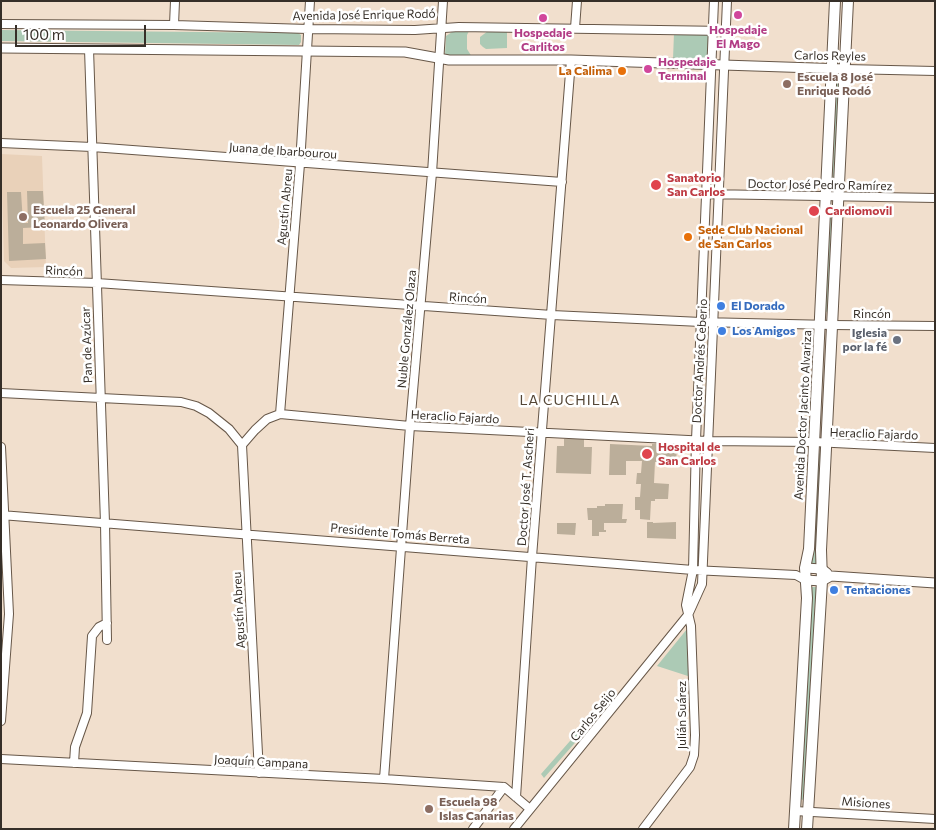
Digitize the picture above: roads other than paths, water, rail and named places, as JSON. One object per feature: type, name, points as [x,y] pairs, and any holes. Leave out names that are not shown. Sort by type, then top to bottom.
[{"type":"main road","name":"Avenida Doctor Jacinto Alvariza","points":[[794,829],[807,598],[801,578],[809,549],[835,1]]},
{"type":"main road","name":"Avenida Doctor Jacinto Alvariza","points":[[807,829],[827,578],[822,569],[821,550],[848,1]]},
{"type":"street","points":[[174,25],[175,1]]},
{"type":"street","name":"Agustín Abreu","points":[[280,414],[300,164],[310,1]]},
{"type":"street","name":"Nuble González Olaza","points":[[384,779],[410,426],[432,173],[443,1]]},
{"type":"street","points":[[575,28],[577,1]]},
{"type":"street","name":"Doctor Andrés Ceberio","points":[[688,614],[686,605],[691,588],[693,570],[696,440],[714,1]]},
{"type":"street","name":"Doctor Andrés Ceberio","points":[[688,614],[702,584],[703,570],[727,1]]},
{"type":"street","name":"Avenida José Enrique Rodó","points":[[1,24],[174,25],[308,29],[415,30],[441,27],[726,31]]},
{"type":"street","points":[[1,48],[405,52],[440,59],[571,60],[725,66]]},
{"type":"street","name":"Pan de Azúcar","points":[[89,49],[105,523],[107,640]]},
{"type":"street","name":"Doctor José T. Ascheri","points":[[516,796],[532,558],[571,60]]},
{"type":"street","name":"Carlos Reyles","points":[[725,66],[935,71]]},
{"type":"street","name":"Juana de Ibarbourou","points":[[1,143],[92,147],[300,164],[562,182]]},
{"type":"street","name":"Doctor José Pedro Ramírez","points":[[706,194],[935,198]]},
{"type":"street","name":"Rincón","points":[[1,280],[96,283],[552,315],[701,322],[935,326]]},
{"type":"street","points":[[1,393],[166,400],[196,406],[220,421],[242,445],[267,420],[280,414]]},
{"type":"street","name":"Heraclio Fajardo","points":[[280,414],[410,426],[542,433],[708,441],[814,442],[935,448]]},
{"type":"street","name":"Agustín Abreu","points":[[242,445],[259,773]]},
{"type":"street","points":[[1,446],[9,614],[1,721]]},
{"type":"street","name":"Presidente Tomás Berreta","points":[[3,515],[401,548],[801,578],[935,583]]},
{"type":"street","points":[[805,568],[822,569]]},
{"type":"street","name":"Carlos Seijo","points":[[514,829],[688,614]]},
{"type":"street","name":"Julián Suárez","points":[[643,829],[685,774],[694,755],[692,626],[688,614]]},
{"type":"street","points":[[74,763],[76,747],[87,713],[92,636],[99,627],[107,623]]},
{"type":"street","name":"Joaquín Campana","points":[[1,759],[504,787]]},
{"type":"street","points":[[473,829],[504,787],[530,809]]},
{"type":"street","name":"Misiones","points":[[795,811],[935,819]]},
{"type":"place","name":"Hospedaje El Mago","points":[[738,15]]},
{"type":"place","name":"Hospedaje Carlitos","points":[[543,18]]},
{"type":"place","name":"Hospedaje Terminal","points":[[648,69]]},
{"type":"place","name":"La Calima","points":[[622,71]]},
{"type":"place","name":"Escuela 8 José Enrique Rodó","points":[[787,84]]},
{"type":"place","name":"Sanatorio San Carlos","points":[[656,185]]},
{"type":"place","name":"Cardiomovil","points":[[814,211]]},
{"type":"place","name":"Escuela 25 General Leonardo Olivera","points":[[23,217]]},
{"type":"place","name":"Sede Club Nacional de San Carlos","points":[[688,237]]},
{"type":"place","name":"El Dorado","points":[[721,306]]},
{"type":"place","name":"Los Amigos","points":[[722,331]]},
{"type":"place","name":"Iglesia por la fé","points":[[897,340]]},
{"type":"place","name":"Hospital de San Carlos","points":[[647,454]]},
{"type":"place","name":"Tentaciones","points":[[834,590]]},
{"type":"place","name":"Escuela 98 Islas Canarias","points":[[429,809]]},
{"type":"district","name":"LA CUCHILLA","points":[[570,400]]}]
